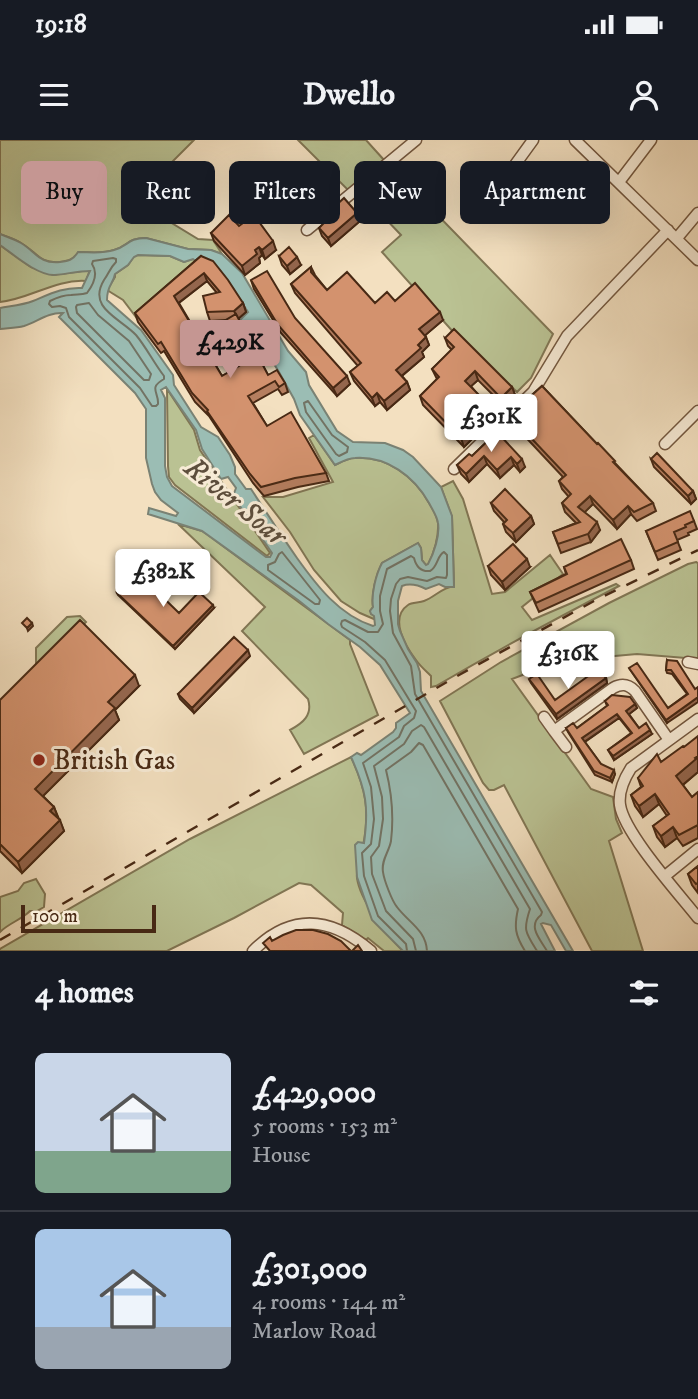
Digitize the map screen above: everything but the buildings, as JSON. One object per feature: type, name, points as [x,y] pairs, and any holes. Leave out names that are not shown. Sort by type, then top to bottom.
[{"type":"street","points":[[307,230],[416,140]]},
{"type":"street","points":[[518,161],[533,140]]},
{"type":"street","points":[[575,140],[698,260]]},
{"type":"street","points":[[619,182],[651,140]]},
{"type":"street","points":[[677,239],[698,213]]},
{"type":"street","points":[[454,469],[533,392],[567,336],[668,230]]},
{"type":"street","points":[[666,444],[698,411]]},
{"type":"street","points":[[554,731],[613,688],[624,684],[635,691],[669,740]]},
{"type":"street","points":[[544,717],[566,747]]},
{"type":"street","points":[[698,719],[631,768],[625,778],[620,799],[620,808],[629,828],[698,918]]},
{"type":"street","points":[[665,876],[698,849]]},
{"type":"street","points":[[253,951],[265,939],[280,931],[308,924],[339,929],[371,951]]},
{"type":"green space","points":[[0,140],[194,140],[173,161],[121,161],[121,224],[173,224],[198,239],[213,240],[222,254],[211,250],[188,249],[146,238],[135,239],[110,251],[79,252],[66,261],[53,262],[0,234]]},
{"type":"green space","points":[[298,140],[366,140],[384,160],[354,161],[354,185],[348,190],[340,182],[340,161],[319,161]]},
{"type":"green space","points":[[391,224],[446,224],[553,334],[531,378],[517,392],[455,334],[382,252],[401,235]]},
{"type":"green space","points":[[0,245],[31,267],[53,275],[90,270],[86,281],[64,283],[0,302]]},
{"type":"green space","points":[[138,255],[170,256],[184,262],[193,259],[197,261],[139,321],[123,300],[107,290],[115,274]]},
{"type":"green space","points":[[167,389],[194,430],[200,450],[270,553],[267,556],[175,485],[169,477]]},
{"type":"green space","points":[[314,435],[335,465],[350,459],[367,458],[389,464],[407,476],[423,493],[437,518],[437,539],[428,565],[422,560],[418,543],[382,563],[374,585],[373,607],[370,611],[376,620],[341,601],[314,570],[263,497],[283,497],[333,482],[309,438]]},
{"type":"green space","points":[[453,481],[463,499],[492,594],[505,592],[550,555],[563,574],[522,607],[532,620],[616,584],[619,586],[431,687],[431,676],[407,647],[399,624],[402,611],[410,604],[424,601],[454,586],[452,517],[441,487]]},
{"type":"green space","points":[[178,524],[208,535],[350,640],[378,715],[304,754],[290,730],[306,718],[309,710],[308,699],[242,631],[265,607]]},
{"type":"green space","points":[[696,562],[698,659],[637,654],[559,661],[512,679],[591,789],[613,797],[616,819],[622,833],[609,841],[643,951],[592,951],[504,785],[489,790],[483,783],[440,701],[501,662],[609,603]]},
{"type":"green space","points":[[80,616],[86,622],[41,668],[36,664],[36,648],[67,617]]},
{"type":"green space","points":[[351,757],[360,779],[366,811],[365,833],[357,871],[359,887],[375,917],[403,951],[384,951],[368,938],[366,940],[342,925],[343,913],[311,885],[299,883],[167,951],[0,951],[190,839]]},
{"type":"green space","points":[[36,879],[45,894],[44,907],[30,911],[0,932],[0,897],[18,891],[24,883]]},
{"type":"water","points":[[0,234],[21,243],[42,259],[53,262],[68,261],[78,252],[110,251],[135,239],[146,238],[188,249],[211,250],[222,254],[242,273],[288,351],[306,372],[309,385],[337,431],[353,442],[385,443],[403,450],[441,487],[452,516],[454,587],[439,584],[426,589],[414,585],[402,586],[398,601],[398,624],[417,663],[421,691],[573,951],[566,951],[551,925],[543,923],[541,924],[555,951],[403,951],[372,920],[357,877],[355,845],[358,842],[364,843],[366,809],[363,789],[351,757],[357,753],[361,755],[393,732],[396,723],[410,713],[380,665],[360,647],[202,531],[148,514],[149,508],[176,516],[178,513],[161,500],[152,484],[146,458],[146,409],[135,393],[59,317],[63,313],[47,316],[24,326],[0,329],[0,308],[29,302],[63,290],[82,288],[90,271],[55,275],[41,272],[0,245]],"holes":[[[138,255],[170,256],[184,262],[193,259],[232,287],[248,312],[238,322],[244,332],[255,334],[279,372],[300,415],[335,465],[352,458],[378,460],[407,476],[423,493],[438,523],[434,549],[426,565],[418,543],[382,563],[374,584],[373,607],[370,611],[375,625],[361,621],[339,607],[313,579],[251,489],[246,489],[235,474],[230,455],[218,437],[201,427],[174,385],[173,375],[141,330],[107,300],[115,274]],[[166,387],[196,430],[202,449],[221,479],[228,477],[236,488],[233,496],[272,553],[270,557],[266,557],[172,486],[165,466],[165,398],[161,390]]]},
{"type":"railway","points":[[0,940],[459,675],[594,601],[698,550]]},
{"type":"place","name":"British Gas","points":[[39,760]]},
{"type":"water label","name":"River Soar","points":[[235,502]]}]
